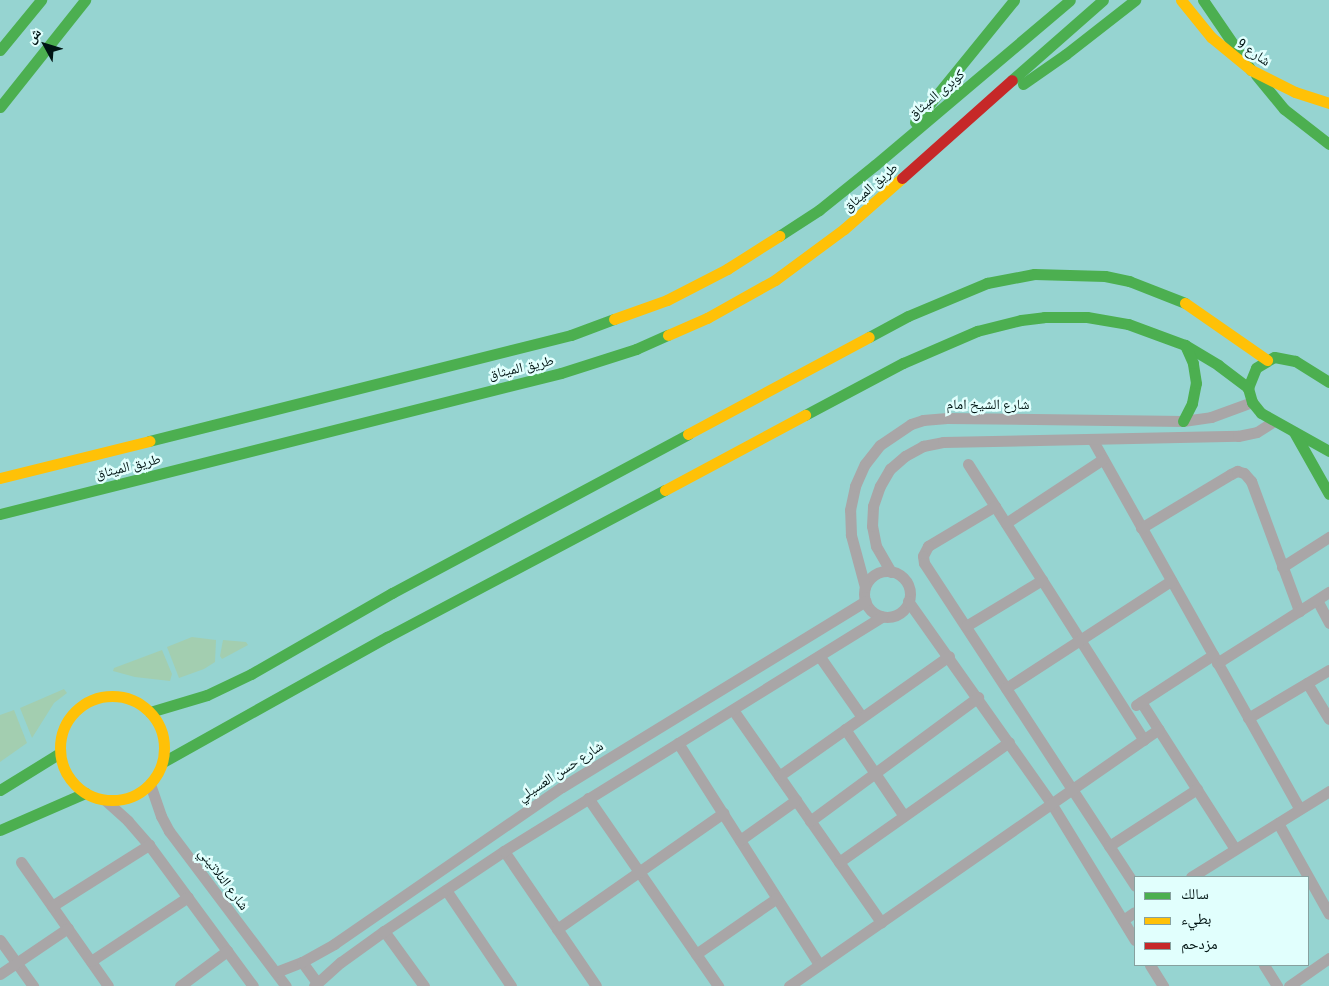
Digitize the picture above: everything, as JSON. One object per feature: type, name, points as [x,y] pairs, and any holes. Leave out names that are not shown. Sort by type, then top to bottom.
[{"type":"main road","points":[[0,50],[41,0]]},
{"type":"main road","points":[[0,107],[85,0]]},
{"type":"main road","points":[[894,149],[1014,0]]},
{"type":"main road","points":[[981,109],[1104,0]]},
{"type":"main road","points":[[981,109],[1039,73],[1134,0]]},
{"type":"main road","name":"شارع 9","points":[[1181,0],[1210,37],[1251,70],[1295,92],[1329,103]]},
{"type":"main road","points":[[1203,0],[1251,70],[1284,109],[1329,144]]},
{"type":"main road","name":"كوبرى الميثاق","points":[[818,210],[894,149],[1069,1]]},
{"type":"main road","name":"طريق الميثاق","points":[[0,514],[561,373],[608,359],[672,335],[741,300],[807,258],[880,199],[981,109]]},
{"type":"main road","name":"طريق الميثاق","points":[[0,478],[538,344],[604,325],[667,300],[727,269],[818,210]]},
{"type":"main road","points":[[150,712],[207,694],[251,674],[392,593],[908,316],[987,283],[1034,274],[1058,273],[1106,276],[1129,281],[1174,297],[1195,308],[1267,360]]},
{"type":"main road","points":[[163,762],[387,637],[903,363],[955,339],[991,327],[1021,320],[1067,316],[1128,324],[1185,345],[1218,365],[1248,388]]},
{"type":"main road","points":[[1183,421],[1192,403],[1196,383],[1193,363],[1185,345]]},
{"type":"main road","points":[[1328,380],[1288,358],[1267,360],[1261,363],[1252,374],[1248,388],[1252,402],[1261,413],[1329,451]]},
{"type":"main road","points":[[1294,432],[1329,494]]},
{"type":"main road","points":[[122,696],[142,705],[150,712],[162,730],[165,752],[163,762],[150,784],[134,796],[120,800],[105,800],[85,793],[70,780],[65,772],[60,753],[62,731],[67,721],[78,709],[91,700],[101,697],[122,696]]},
{"type":"main road","points":[[0,790],[60,753]]},
{"type":"main road","points":[[0,830],[85,793]]},
{"type":"street","name":"شارع الشيخ امام","points":[[865,587],[851,535],[851,498],[859,475],[872,454],[900,430],[922,420],[934,419],[1183,421],[1211,417],[1252,402]]},
{"type":"street","points":[[892,572],[876,546],[872,526],[876,496],[884,477],[905,456],[923,446],[943,442],[1248,435],[1274,421]]},
{"type":"street","points":[[1092,439],[1300,809]]},
{"type":"street","points":[[1006,523],[1103,459]]},
{"type":"street","points":[[968,464],[1144,740]]},
{"type":"street","points":[[1142,528],[1231,474],[1241,472],[1247,475],[1251,481],[1299,611]]},
{"type":"street","points":[[995,506],[928,546],[923,556],[924,563],[1134,884]]},
{"type":"street","points":[[1282,567],[1329,537]]},
{"type":"street","points":[[882,617],[871,611],[865,601],[865,587],[875,574],[892,572],[901,576],[908,585],[908,602],[978,697],[1051,803],[1134,938]]},
{"type":"street","points":[[966,626],[1042,580]]},
{"type":"street","points":[[1006,688],[1171,581]]},
{"type":"street","points":[[1126,711],[1329,592]]},
{"type":"street","points":[[1317,600],[1329,623]]},
{"type":"street","name":"شارع حسن العسيلي","points":[[276,972],[302,962],[334,944],[500,828],[594,766],[865,601]]},
{"type":"street","points":[[302,962],[316,985],[341,962],[384,931],[504,851],[882,617],[898,614],[908,602]]},
{"type":"street","points":[[779,776],[948,656]]},
{"type":"street","points":[[820,657],[862,717]]},
{"type":"street","points":[[1248,718],[1329,670]]},
{"type":"street","points":[[1307,683],[1329,719]]},
{"type":"street","points":[[810,821],[978,697]]},
{"type":"street","points":[[1141,702],[1235,849]]},
{"type":"street","points":[[733,710],[880,922]]},
{"type":"street","points":[[845,729],[904,816]]},
{"type":"street","points":[[793,985],[819,964],[1159,730]]},
{"type":"street","points":[[839,862],[1009,742]]},
{"type":"street","points":[[678,743],[819,964]]},
{"type":"street","name":"شارع التلاتيني","points":[[150,784],[158,808],[169,831],[286,986]]},
{"type":"street","points":[[1109,846],[1197,789]]},
{"type":"street","points":[[1195,876],[1209,872],[1235,849],[1329,791]]},
{"type":"street","points":[[588,798],[718,986]]},
{"type":"street","points":[[105,800],[128,821],[149,845],[253,986]]},
{"type":"street","points":[[740,840],[796,800]]},
{"type":"street","points":[[557,929],[723,813]]},
{"type":"street","points":[[1278,823],[1308,876]]},
{"type":"street","points":[[52,906],[149,845]]},
{"type":"street","points":[[504,851],[596,986]]},
{"type":"street","points":[[21,862],[108,986]]},
{"type":"street","points":[[1309,878],[1329,914]]},
{"type":"street","points":[[446,890],[511,986]]},
{"type":"street","points":[[91,961],[188,897]]},
{"type":"street","points":[[696,954],[777,898]]},
{"type":"street","points":[[1123,920],[1134,913]]},
{"type":"street","points":[[0,974],[68,928]]},
{"type":"street","points":[[384,931],[424,986]]},
{"type":"street","points":[[0,940],[33,986]]},
{"type":"street","points":[[180,986],[228,951]]},
{"type":"street","points":[[1289,986],[1329,958]]},
{"type":"street","points":[[1151,966],[1163,986]]},
{"type":"street","points":[[1265,966],[1277,986]]},
{"type":"green space","points":[[192,637],[216,640],[215,662],[204,669],[179,678],[167,647]]},
{"type":"green space","points":[[223,640],[246,642],[248,645],[222,659],[220,656]]},
{"type":"green space","points":[[162,650],[172,674],[170,681],[135,677],[113,671],[114,668]]},
{"type":"green space","points":[[64,689],[67,693],[54,703],[32,738],[20,708]]},
{"type":"green space","points":[[14,710],[27,743],[0,762],[0,715]]},
{"type":"traffic: fast","points":[[0,50],[41,0]]},
{"type":"traffic: fast","points":[[0,107],[85,0]]},
{"type":"traffic: fast","points":[[915,122],[1014,0]]},
{"type":"traffic: fast","points":[[779,236],[819,210],[875,165],[1070,0]]},
{"type":"traffic: fast","points":[[1012,80],[1103,0]]},
{"type":"traffic: fast","points":[[1023,84],[1066,54],[1135,0]]},
{"type":"traffic: fast","points":[[1203,0],[1251,70]]},
{"type":"traffic: fast","points":[[1256,75],[1284,109],[1329,144]]},
{"type":"traffic: fast","points":[[869,337],[908,316],[987,283],[1034,274],[1105,276],[1129,281],[1185,303]]},
{"type":"traffic: fast","points":[[805,415],[903,363],[977,331],[1021,320],[1044,317],[1087,317],[1128,324],[1185,345],[1218,365],[1248,388]]},
{"type":"traffic: fast","points":[[149,441],[571,335],[614,319]]},
{"type":"traffic: fast","points":[[0,514],[561,373],[636,349],[668,335]]},
{"type":"traffic: fast","points":[[1183,421],[1192,403],[1196,383],[1193,363],[1185,345]]},
{"type":"traffic: fast","points":[[1329,382],[1295,361],[1274,357],[1256,368],[1248,388],[1252,402],[1261,413],[1329,451]]},
{"type":"traffic: fast","points":[[1294,432],[1329,494]]},
{"type":"traffic: fast","points":[[150,712],[207,695],[251,674],[392,593],[688,434]]},
{"type":"traffic: fast","points":[[163,762],[387,637],[665,490]]},
{"type":"traffic: fast","points":[[0,790],[60,753]]},
{"type":"traffic: fast","points":[[0,830],[85,793]]},
{"type":"traffic: slow","points":[[1181,0],[1211,37],[1251,70],[1295,92],[1329,103]]},
{"type":"traffic: slow","points":[[668,335],[707,318],[775,280],[844,229],[902,178]]},
{"type":"traffic: slow","points":[[614,319],[667,300],[727,269],[779,236]]},
{"type":"traffic: slow","points":[[1185,303],[1267,360]]},
{"type":"traffic: slow","points":[[688,434],[869,337]]},
{"type":"traffic: slow","points":[[665,490],[805,415]]},
{"type":"traffic: slow","points":[[0,478],[149,441]]},
{"type":"traffic: slow","points":[[112,696],[132,700],[141,704],[149,711],[156,719],[160,728],[164,748],[160,768],[156,777],[149,785],[141,792],[132,796],[112,800],[92,796],[83,792],[75,785],[68,777],[64,768],[60,748],[64,728],[68,719],[75,711],[83,704],[92,700],[112,696]]},
{"type":"traffic: jam","points":[[902,178],[1012,80]]}]
